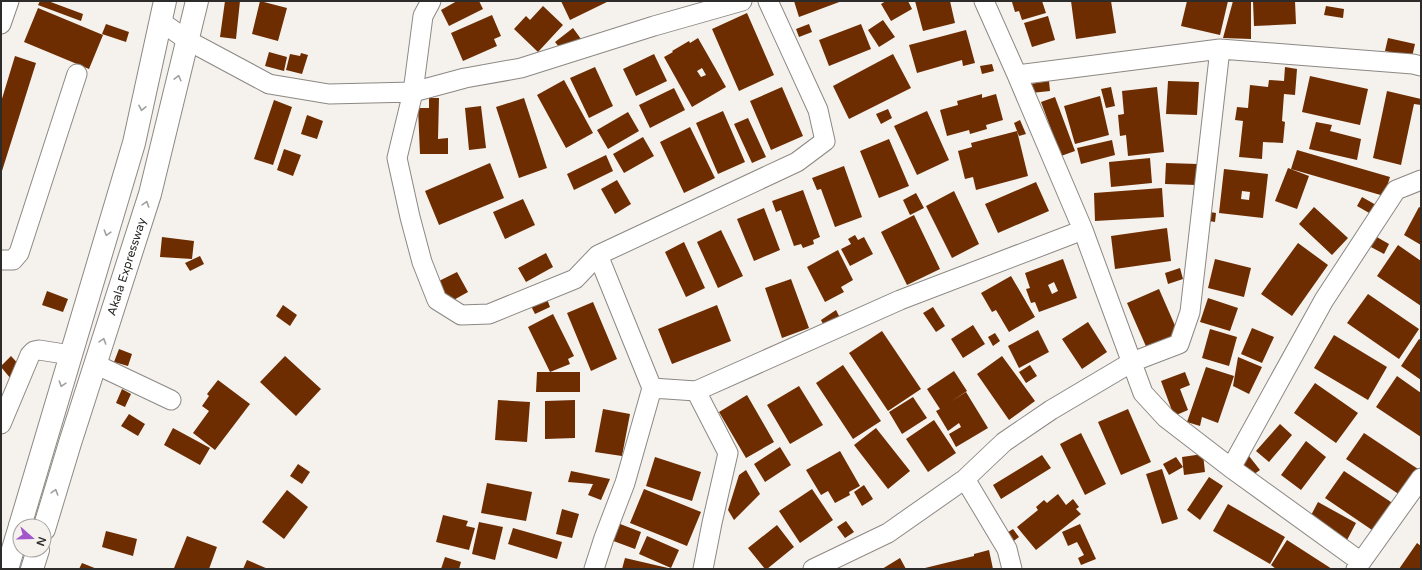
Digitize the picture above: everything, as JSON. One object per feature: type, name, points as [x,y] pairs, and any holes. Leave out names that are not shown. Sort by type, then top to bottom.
[{"type":"main road","name":"Akala Expressway","points":[[47,518],[150,194],[197,1]]},
{"type":"main road","points":[[22,518],[134,143],[163,11]]},
{"type":"main road","points":[[7,569],[12,552]]},
{"type":"main road","points":[[32,569],[35,558]]},
{"type":"street","points":[[1,24],[9,1]]},
{"type":"street","points":[[431,1],[423,16],[413,92],[397,158],[422,262],[437,300],[461,316],[489,314],[575,279],[598,255],[797,162],[825,141],[818,110],[768,1]]},
{"type":"street","points":[[163,11],[187,40],[270,84],[329,94],[413,92],[464,78],[521,68],[654,26],[742,1]]},
{"type":"street","points":[[984,1],[1083,230],[1144,393],[1166,418],[1359,565],[1421,478]]},
{"type":"street","points":[[1017,75],[1220,49],[1412,64],[1421,66]]},
{"type":"street","points":[[813,569],[888,532],[965,479],[1004,442],[1051,410],[1132,362],[1180,344],[1190,312],[1220,49]]},
{"type":"street","points":[[1,260],[13,260],[19,253],[77,74]]},
{"type":"street","points":[[1231,468],[1324,300],[1396,190],[1421,180]]},
{"type":"street","points":[[652,388],[696,391],[900,300],[1083,230]]},
{"type":"street","points":[[594,569],[625,483],[652,388],[598,255]]},
{"type":"street","points":[[1,424],[30,355],[34,351],[39,350],[71,355]]},
{"type":"street","points":[[95,364],[171,400]]},
{"type":"street","points":[[696,391],[728,453],[703,569]]},
{"type":"street","points":[[965,479],[1007,550],[1012,569]]},
{"type":"building","points":[[40,1],[48,1],[83,14],[81,21],[38,5]]},
{"type":"building","points":[[225,1],[240,1],[236,39],[220,37]]},
{"type":"building","points":[[260,1],[287,8],[278,41],[252,34]]},
{"type":"building","points":[[457,1],[479,1],[483,9],[449,26],[441,10]]},
{"type":"building","points":[[561,1],[609,1],[570,20]]},
{"type":"building","points":[[794,1],[842,1],[799,17]]},
{"type":"building","points":[[886,1],[908,1],[912,9],[891,21],[881,4]]},
{"type":"building","points":[[915,1],[950,1],[955,23],[923,31]]},
{"type":"building","points":[[1042,1],[1046,13],[1022,20],[1019,11],[1015,12],[1012,2]]},
{"type":"building","points":[[1071,1],[1111,1],[1116,33],[1076,39]]},
{"type":"building","points":[[1187,1],[1228,1],[1220,35],[1181,26]]},
{"type":"building","points":[[1233,1],[1251,1],[1251,39],[1223,38]]},
{"type":"building","points":[[1253,1],[1295,1],[1296,24],[1254,26]]},
{"type":"building","points":[[543,6],[563,25],[538,52],[514,29],[526,16],[530,20]]},
{"type":"building","points":[[1326,6],[1344,9],[1343,18],[1324,15]]},
{"type":"building","points":[[38,8],[103,35],[89,69],[24,42]]},
{"type":"building","points":[[747,13],[774,75],[739,91],[712,29]]},
{"type":"building","points":[[492,15],[501,36],[494,39],[497,46],[463,61],[451,33]]},
{"type":"building","points":[[1048,16],[1055,40],[1032,47],[1024,23]]},
{"type":"building","points":[[883,20],[895,37],[879,47],[868,30]]},
{"type":"building","points":[[106,24],[129,32],[126,42],[102,34]]},
{"type":"building","points":[[809,24],[812,32],[799,37],[796,29]]},
{"type":"building","points":[[861,24],[871,49],[829,66],[819,40]]},
{"type":"building","points":[[573,28],[581,39],[563,52],[555,42]]},
{"type":"building","points":[[966,30],[975,63],[963,66],[962,60],[917,73],[909,45]]},
{"type":"building","points":[[698,38],[726,87],[692,107],[664,57],[689,41],[690,43]],"holes":[[[702,68],[706,75],[701,77],[697,71]]]},
{"type":"building","points":[[1388,38],[1415,44],[1412,57],[1385,51]]},
{"type":"building","points":[[269,52],[287,57],[284,71],[265,66]]},
{"type":"building","points":[[301,53],[308,55],[302,74],[286,70],[290,54],[300,56]]},
{"type":"building","points":[[654,54],[667,81],[636,96],[623,69]]},
{"type":"building","points":[[893,54],[911,88],[849,119],[833,86]]},
{"type":"building","points":[[15,56],[36,63],[2,171],[1,102]]},
{"type":"building","points":[[992,64],[994,71],[982,74],[980,66]]},
{"type":"building","points":[[595,67],[613,106],[589,118],[570,78]]},
{"type":"building","points":[[1285,67],[1297,69],[1295,95],[1284,94],[1282,121],[1285,122],[1283,143],[1263,142],[1262,159],[1239,157],[1243,121],[1235,120],[1237,107],[1248,108],[1250,85],[1268,87],[1269,80],[1284,81]]},
{"type":"building","points":[[1310,76],[1368,89],[1360,125],[1302,112]]},
{"type":"building","points":[[564,80],[593,133],[566,148],[537,95]]},
{"type":"building","points":[[1049,81],[1050,91],[1031,93],[1030,84]]},
{"type":"building","points":[[1168,81],[1199,82],[1197,115],[1166,114]]},
{"type":"building","points":[[782,87],[803,136],[771,150],[750,101]]},
{"type":"building","points":[[1111,87],[1115,106],[1106,108],[1101,89]]},
{"type":"building","points":[[1157,87],[1164,152],[1128,156],[1126,135],[1120,136],[1118,115],[1124,114],[1122,91]]},
{"type":"building","points":[[674,88],[685,110],[650,128],[639,105]]},
{"type":"building","points":[[1387,91],[1421,99],[1421,105],[1414,104],[1401,165],[1373,158]]},
{"type":"building","points":[[982,94],[982,98],[996,94],[1003,120],[986,125],[987,129],[970,134],[969,130],[947,136],[940,110],[958,105],[957,101]]},
{"type":"building","points":[[1100,96],[1109,135],[1075,144],[1064,106]]},
{"type":"building","points":[[1055,97],[1075,151],[1061,156],[1041,102]]},
{"type":"building","points":[[429,98],[439,98],[438,139],[448,138],[448,154],[420,154],[418,108],[429,108]]},
{"type":"building","points":[[524,98],[547,168],[519,178],[496,107]]},
{"type":"building","points":[[274,100],[292,107],[273,165],[254,159]]},
{"type":"building","points":[[481,106],[486,148],[469,150],[465,108]]},
{"type":"building","points":[[888,109],[892,118],[881,124],[876,114]]},
{"type":"building","points":[[723,111],[745,162],[718,174],[696,123]]},
{"type":"building","points":[[927,111],[949,160],[917,175],[894,126]]},
{"type":"building","points":[[628,112],[639,131],[608,149],[597,130]]},
{"type":"building","points":[[307,115],[323,121],[317,139],[301,134]]},
{"type":"building","points":[[748,118],[766,157],[752,163],[734,124]]},
{"type":"building","points":[[1020,120],[1026,134],[1019,136],[1014,123]]},
{"type":"building","points":[[1316,122],[1332,125],[1330,131],[1361,139],[1357,160],[1309,149]]},
{"type":"building","points":[[690,127],[715,178],[684,193],[660,142]]},
{"type":"building","points":[[1017,131],[1028,176],[976,190],[973,177],[965,179],[958,151],[972,147],[971,143]]},
{"type":"building","points":[[643,137],[654,156],[624,173],[613,154]]},
{"type":"building","points":[[889,139],[909,186],[879,198],[860,151]]},
{"type":"building","points":[[1112,140],[1115,155],[1081,164],[1077,148]]},
{"type":"building","points":[[284,149],[301,155],[293,176],[277,170]]},
{"type":"building","points":[[1297,150],[1390,177],[1384,196],[1291,169]]},
{"type":"building","points":[[606,155],[613,171],[574,190],[567,174]]},
{"type":"building","points":[[1150,158],[1152,183],[1111,187],[1109,162]]},
{"type":"building","points":[[490,163],[504,198],[439,225],[425,191]]},
{"type":"building","points":[[1166,163],[1198,164],[1197,185],[1165,184]]},
{"type":"building","points":[[844,166],[862,217],[835,227],[821,189],[817,190],[812,178]]},
{"type":"building","points":[[1288,168],[1309,176],[1297,209],[1275,201]]},
{"type":"building","points":[[1224,169],[1268,174],[1263,218],[1219,213]],"holes":[[[1242,191],[1250,192],[1249,200],[1241,199]]]},
{"type":"building","points":[[617,180],[631,204],[615,214],[601,189]]},
{"type":"building","points":[[1036,182],[1049,211],[998,233],[985,204]]},
{"type":"building","points":[[1162,188],[1164,217],[1095,221],[1094,193]]},
{"type":"building","points":[[803,190],[820,237],[813,240],[814,244],[803,248],[801,244],[794,246],[781,210],[776,212],[772,201]]},
{"type":"building","points":[[954,191],[979,244],[952,258],[926,206]]},
{"type":"building","points":[[916,193],[924,208],[910,215],[903,200]]},
{"type":"building","points":[[1362,197],[1376,205],[1371,214],[1357,206]]},
{"type":"building","points":[[523,199],[535,225],[505,239],[493,212]]},
{"type":"building","points":[[1314,207],[1348,238],[1332,255],[1299,224]]},
{"type":"building","points":[[1419,207],[1421,208],[1421,245],[1404,235]]},
{"type":"building","points":[[764,208],[780,250],[754,261],[737,219]]},
{"type":"building","points":[[1204,211],[1216,213],[1215,222],[1203,220]]},
{"type":"building","points":[[914,215],[940,269],[907,285],[881,232]]},
{"type":"building","points":[[1167,228],[1171,261],[1115,269],[1111,236]]},
{"type":"building","points":[[721,230],[743,276],[718,288],[697,242]]},
{"type":"building","points":[[855,235],[858,240],[864,237],[873,254],[850,266],[841,249],[851,244],[848,239]]},
{"type":"building","points":[[1375,236],[1389,244],[1384,254],[1369,246]]},
{"type":"building","points":[[162,237],[194,241],[192,259],[160,257]]},
{"type":"building","points":[[684,242],[705,288],[686,297],[665,252]]},
{"type":"building","points":[[1298,243],[1328,265],[1292,316],[1261,294]]},
{"type":"building","points":[[1398,245],[1421,261],[1421,306],[1377,276]]},
{"type":"building","points":[[838,250],[853,280],[841,287],[844,292],[825,302],[807,267]]},
{"type":"building","points":[[546,253],[553,267],[526,282],[518,268]]},
{"type":"building","points":[[200,256],[204,264],[190,271],[185,263]]},
{"type":"building","points":[[1063,259],[1077,298],[1039,312],[1035,302],[1031,303],[1026,289],[1030,288],[1025,273]],"holes":[[[1054,282],[1058,291],[1052,294],[1048,285]]]},
{"type":"building","points":[[1215,259],[1251,268],[1244,297],[1208,288]]},
{"type":"building","points":[[1180,268],[1183,279],[1168,284],[1165,273]]},
{"type":"building","points":[[457,272],[468,292],[450,302],[439,281]]},
{"type":"building","points":[[1011,276],[1035,317],[1009,332],[996,310],[992,312],[981,293]]},
{"type":"building","points":[[791,279],[809,328],[782,338],[765,288]]},
{"type":"building","points":[[1159,289],[1180,337],[1148,351],[1127,303]]},
{"type":"building","points":[[47,291],[68,299],[63,312],[42,305]]},
{"type":"building","points":[[1368,294],[1419,329],[1399,359],[1347,323]]},
{"type":"building","points":[[1208,298],[1238,308],[1230,331],[1200,322]]},
{"type":"building","points":[[547,299],[550,307],[535,314],[531,306]]},
{"type":"building","points":[[593,302],[617,359],[591,371],[567,313]]},
{"type":"building","points":[[283,305],[297,315],[290,326],[276,316]]},
{"type":"building","points":[[717,305],[731,341],[672,364],[658,329]]},
{"type":"building","points":[[933,307],[945,326],[936,332],[923,313]]},
{"type":"building","points":[[836,310],[840,318],[825,328],[821,320]]},
{"type":"building","points":[[553,314],[574,356],[568,359],[570,364],[550,372],[528,327]]},
{"type":"building","points":[[1088,322],[1107,352],[1082,369],[1062,339]]},
{"type":"building","points":[[973,325],[985,344],[963,358],[951,339]]},
{"type":"building","points":[[1252,328],[1274,337],[1262,363],[1241,354]]},
{"type":"building","points":[[1210,329],[1237,337],[1229,366],[1202,358]]},
{"type":"building","points":[[1038,330],[1049,352],[1019,368],[1008,346]]},
{"type":"building","points":[[882,331],[921,389],[888,411],[849,353]]},
{"type":"building","points":[[995,333],[1000,341],[993,346],[988,337]]},
{"type":"building","points":[[1334,335],[1387,367],[1368,400],[1314,368]]},
{"type":"building","points":[[1419,339],[1421,340],[1421,380],[1401,366]]},
{"type":"building","points":[[119,349],[132,354],[128,366],[114,362]]},
{"type":"building","points":[[11,356],[23,369],[11,379],[1,366]]},
{"type":"building","points":[[285,356],[321,389],[296,416],[260,382]]},
{"type":"building","points":[[1002,356],[1035,401],[1009,420],[977,374]]},
{"type":"building","points":[[1238,357],[1262,367],[1249,394],[1233,386]]},
{"type":"building","points":[[843,365],[881,421],[853,439],[816,383]]},
{"type":"building","points":[[1030,365],[1037,376],[1026,383],[1019,372]]},
{"type":"building","points":[[1206,367],[1234,376],[1218,423],[1202,417],[1200,426],[1187,422]]},
{"type":"building","points":[[954,371],[967,391],[950,402],[966,392],[988,428],[956,447],[949,434],[961,427],[959,423],[948,431],[936,411],[940,409],[927,389]]},
{"type":"building","points":[[537,372],[580,372],[580,392],[536,392]]},
{"type":"building","points":[[1185,372],[1190,385],[1180,389],[1188,410],[1174,416],[1161,381]]},
{"type":"building","points":[[1397,376],[1421,393],[1421,437],[1376,407]]},
{"type":"building","points":[[218,380],[250,404],[215,450],[193,433],[209,411],[202,406],[209,396],[207,394]]},
{"type":"building","points":[[1315,383],[1358,413],[1336,443],[1294,413]]},
{"type":"building","points":[[799,386],[823,425],[790,444],[767,405]]},
{"type":"building","points":[[122,389],[131,394],[125,407],[116,403]]},
{"type":"building","points":[[747,395],[774,442],[746,458],[719,412]]},
{"type":"building","points":[[913,397],[927,418],[902,434],[889,412]]},
{"type":"building","points":[[498,400],[530,402],[527,442],[495,440]]},
{"type":"building","points":[[575,400],[575,438],[545,439],[545,401]]},
{"type":"building","points":[[603,409],[630,414],[622,456],[595,452]]},
{"type":"building","points":[[1128,409],[1151,462],[1121,475],[1098,422]]},
{"type":"building","points":[[129,414],[145,424],[138,436],[121,426]]},
{"type":"building","points":[[934,420],[956,453],[928,472],[906,439]]},
{"type":"building","points":[[1280,424],[1292,435],[1269,462],[1256,451]]},
{"type":"building","points":[[173,428],[210,448],[200,465],[164,445]]},
{"type":"building","points":[[876,428],[910,471],[888,489],[854,445]]},
{"type":"building","points":[[1081,433],[1106,484],[1085,495],[1060,444]]},
{"type":"building","points":[[1364,433],[1418,469],[1400,495],[1346,459]]},
{"type":"building","points":[[1306,441],[1326,457],[1301,490],[1281,475]]},
{"type":"building","points":[[780,447],[791,465],[765,482],[754,464]]},
{"type":"building","points":[[840,451],[860,486],[849,492],[850,495],[835,503],[828,491],[821,495],[806,470]]},
{"type":"building","points":[[1203,454],[1205,472],[1184,475],[1182,457]]},
{"type":"building","points":[[1042,455],[1051,468],[1001,499],[993,485]]},
{"type":"building","points":[[1249,456],[1260,470],[1250,477],[1239,463]]},
{"type":"building","points":[[655,457],[701,472],[692,501],[646,486]]},
{"type":"building","points":[[1176,457],[1183,467],[1169,475],[1163,464]]},
{"type":"building","points":[[298,464],[310,472],[302,484],[290,476]]},
{"type":"building","points":[[1162,469],[1178,519],[1162,524],[1146,474]]},
{"type":"building","points":[[746,470],[760,494],[734,520],[728,510],[739,475]]},
{"type":"building","points":[[571,471],[610,479],[601,500],[588,495],[593,484],[568,482]]},
{"type":"building","points":[[1344,471],[1394,504],[1375,532],[1325,498]]},
{"type":"building","points":[[1209,477],[1223,486],[1200,520],[1187,510]]},
{"type":"building","points":[[487,483],[532,492],[526,521],[481,513]]},
{"type":"building","points":[[864,485],[873,499],[862,506],[854,492]]},
{"type":"building","points":[[644,489],[701,512],[687,546],[630,523]]},
{"type":"building","points":[[812,489],[833,520],[800,543],[779,511]]},
{"type":"building","points":[[287,490],[308,507],[284,539],[262,522]]},
{"type":"building","points":[[1058,494],[1066,505],[1073,499],[1079,507],[1076,509],[1081,514],[1036,550],[1017,527],[1038,510],[1036,507],[1044,500],[1047,503]]},
{"type":"building","points":[[1318,502],[1356,523],[1346,542],[1308,521]]},
{"type":"building","points":[[1228,504],[1285,537],[1270,564],[1213,531]]},
{"type":"building","points":[[562,509],[579,514],[572,538],[556,534]]},
{"type":"building","points":[[443,515],[468,521],[466,526],[475,528],[469,550],[436,542]]},
{"type":"building","points":[[846,521],[854,532],[845,538],[837,527]]},
{"type":"building","points":[[479,522],[503,527],[495,560],[472,554]]},
{"type":"building","points":[[615,522],[641,532],[635,549],[608,539]]},
{"type":"building","points":[[1080,524],[1096,559],[1081,565],[1078,558],[1084,555],[1077,542],[1068,546],[1062,532]]},
{"type":"building","points":[[777,525],[794,547],[767,569],[765,569],[748,548]]},
{"type":"building","points":[[513,528],[562,542],[557,559],[508,544]]},
{"type":"building","points":[[1013,529],[1019,537],[1011,543],[1005,534]]},
{"type":"building","points":[[106,531],[137,539],[133,556],[102,547]]},
{"type":"building","points":[[187,536],[217,547],[209,569],[174,568]]},
{"type":"building","points":[[647,536],[679,550],[671,568],[639,554]]},
{"type":"building","points":[[1287,540],[1332,569],[1276,569],[1271,565]]},
{"type":"building","points":[[1417,543],[1421,546],[1421,569],[1399,569]]},
{"type":"building","points":[[989,550],[993,569],[925,569],[974,556],[974,554]]},
{"type":"building","points":[[445,557],[461,562],[459,569],[441,569]]},
{"type":"building","points":[[625,558],[668,568],[668,569],[622,569]]},
{"type":"building","points":[[900,558],[906,569],[882,569]]},
{"type":"building","points":[[247,560],[268,569],[243,569]]},
{"type":"building","points":[[82,563],[97,569],[79,569]]}]
